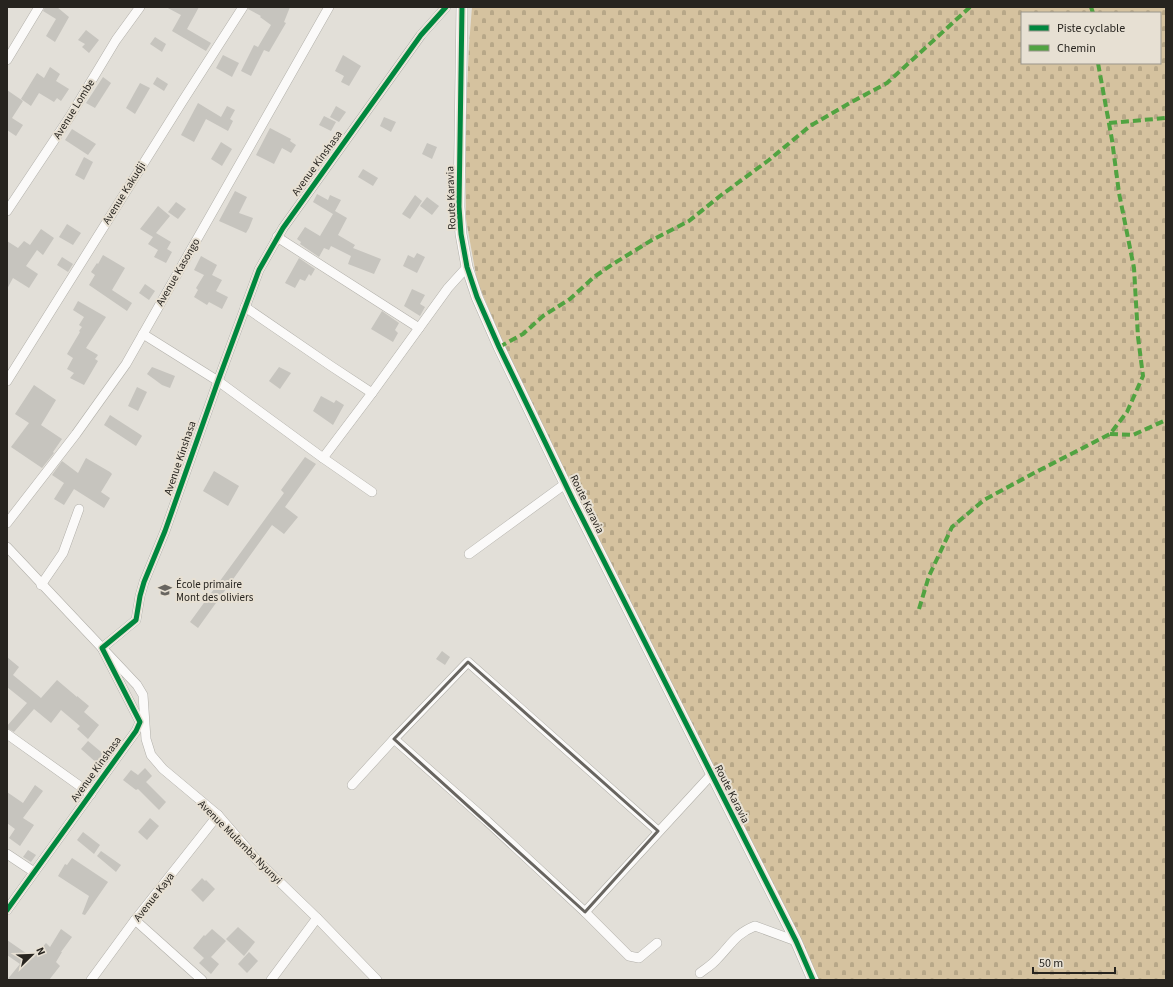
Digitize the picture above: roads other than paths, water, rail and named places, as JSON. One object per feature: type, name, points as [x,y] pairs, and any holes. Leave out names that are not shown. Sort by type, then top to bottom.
[{"type":"street","points":[[7,60],[39,7]]},
{"type":"street","name":"Avenue Lombe","points":[[7,210],[69,118],[116,40],[140,7]]},
{"type":"street","name":"Avenue Kakudji","points":[[7,381],[243,7]]},
{"type":"street","name":"Avenue Kasongo","points":[[7,523],[76,434],[126,364],[329,7]]},
{"type":"street","name":"Avenue Kinshasa","points":[[7,910],[130,741],[140,722],[102,648],[136,620],[144,582],[165,531],[259,270],[277,236],[421,36],[446,7]]},
{"type":"street","name":"Route Karavia","points":[[462,7],[459,207],[467,267],[477,297],[499,347],[565,484],[796,941],[813,980]]},
{"type":"street","points":[[277,236],[419,328]]},
{"type":"street","points":[[323,458],[448,288],[467,267]]},
{"type":"street","points":[[245,307],[372,393]]},
{"type":"street","points":[[143,334],[218,381],[372,492]]},
{"type":"street","points":[[469,554],[565,484]]},
{"type":"street","points":[[41,585],[63,553],[79,509]]},
{"type":"street","name":"Avenue Mulamba Nyunyi","points":[[7,548],[137,685],[142,695],[146,739],[151,755],[163,769],[218,815],[257,860],[378,980]]},
{"type":"street","points":[[352,785],[468,662],[658,831]]},
{"type":"street","points":[[7,734],[91,794]]},
{"type":"street","points":[[394,739],[488,821],[585,912],[629,956],[638,958],[657,943]]},
{"type":"street","points":[[585,912],[711,775]]},
{"type":"street","name":"Avenue Kaya","points":[[91,980],[135,920],[218,815]]},
{"type":"street","points":[[7,854],[34,872]]},
{"type":"street","points":[[271,980],[317,918]]},
{"type":"street","points":[[135,920],[202,980]]},
{"type":"street","points":[[700,973],[716,960],[733,940],[745,930],[755,926],[796,941]]},
{"type":"place","name":"École primaire Mont des oliviers","points":[[165,590]]}]
